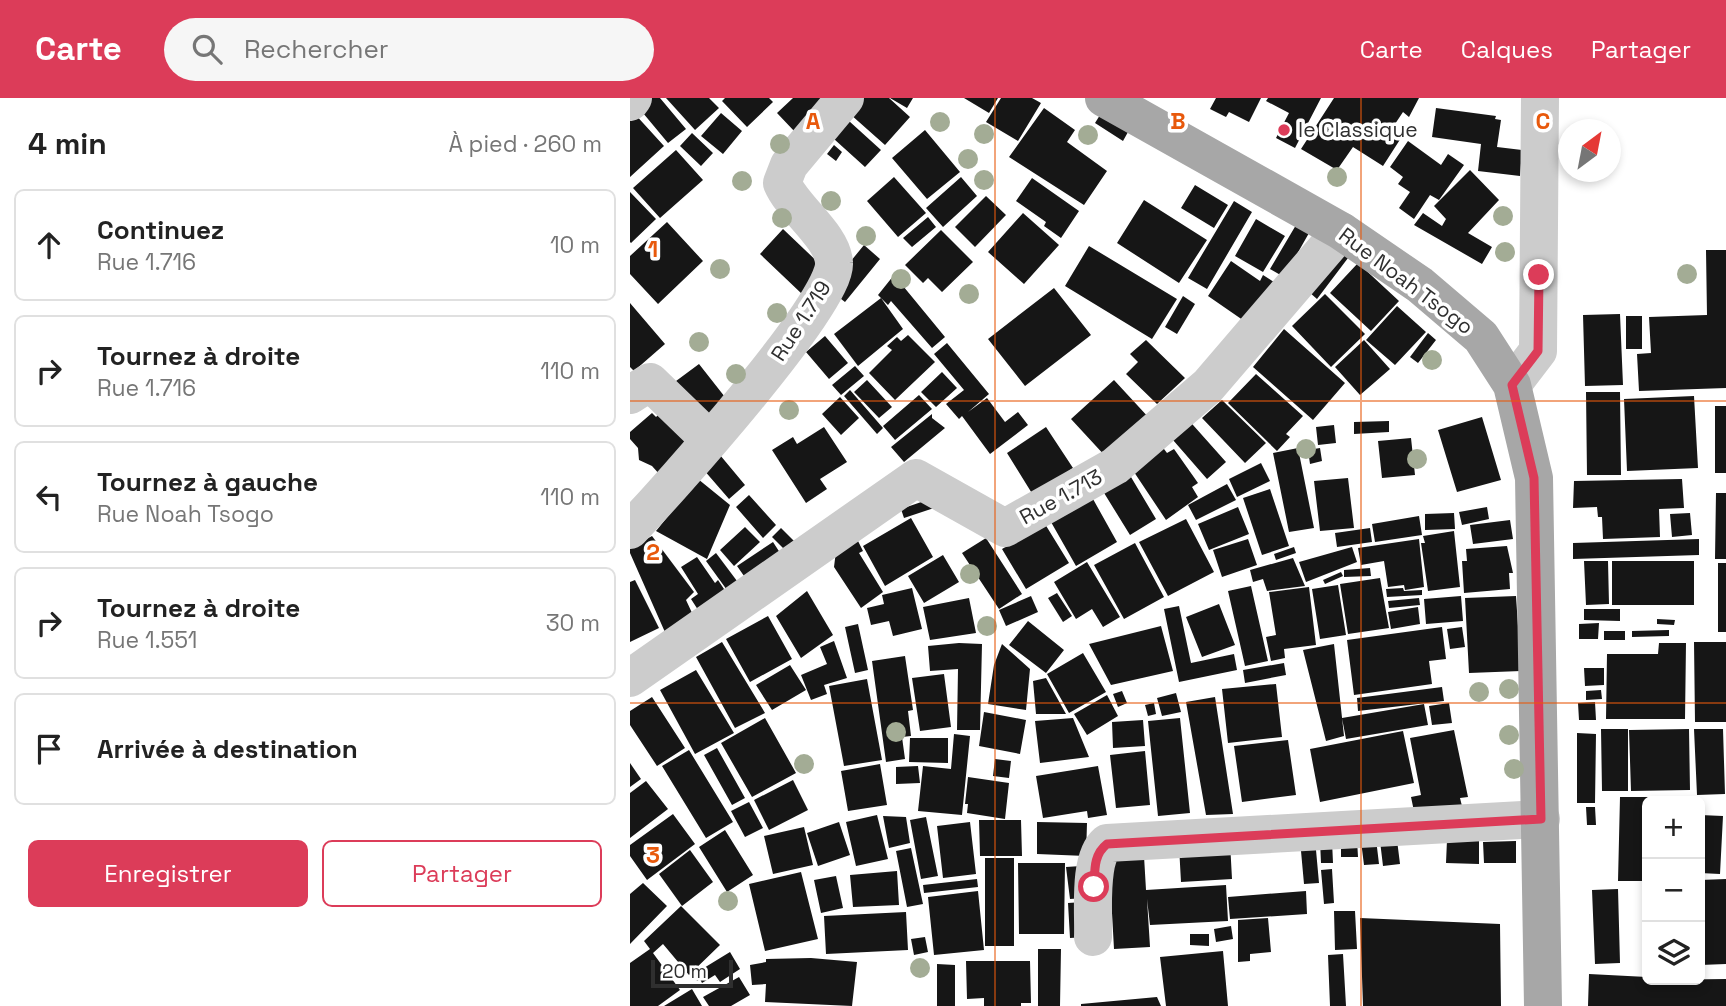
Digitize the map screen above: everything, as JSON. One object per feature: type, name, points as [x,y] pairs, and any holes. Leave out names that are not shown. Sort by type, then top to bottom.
[{"type":"main road","name":"Rue Noah Tsogo","points":[[1104,98],[1341,231],[1419,285],[1481,337],[1512,385],[1534,478],[1543,1006]]},
{"type":"street","name":"Rue 1.719","points":[[630,530],[791,344],[835,264],[830,249],[789,200],[782,183],[789,165],[845,98]]},
{"type":"street","points":[[1512,385],[1538,351],[1540,98]]},
{"type":"street","name":"Rue 1.713","points":[[630,678],[916,478],[1004,528],[1115,466],[1208,386],[1341,231]]},
{"type":"street","points":[[630,395],[650,382],[710,440]]},
{"type":"street","points":[[1093,937],[1095,862],[1099,849],[1107,844],[1541,819]]},
{"type":"building","points":[[636,98],[660,98],[686,129],[668,143],[633,101]]},
{"type":"building","points":[[666,98],[709,98],[719,108],[695,130]]},
{"type":"building","points":[[725,98],[769,98],[773,102],[747,127],[722,101]]},
{"type":"building","points":[[793,98],[849,98],[795,132],[777,113]]},
{"type":"building","points":[[864,98],[889,98],[910,117],[885,145],[850,114]]},
{"type":"building","points":[[890,98],[913,98],[907,108]]},
{"type":"building","points":[[964,98],[998,98],[989,113]]},
{"type":"building","points":[[1001,98],[1032,98],[1041,103],[1018,141],[986,122]]},
{"type":"building","points":[[1216,98],[1261,98],[1249,122],[1229,112],[1226,117],[1210,109]]},
{"type":"building","points":[[1268,98],[1321,98],[1295,148],[1276,138],[1289,113],[1266,101]]},
{"type":"building","points":[[1334,98],[1419,98],[1409,117],[1403,112],[1391,130],[1372,118],[1401,138],[1383,166],[1353,147],[1337,170],[1301,149]]},
{"type":"building","points":[[1044,108],[1075,130],[1067,142],[1107,171],[1084,205],[1009,157]]},
{"type":"building","points":[[1436,108],[1496,116],[1495,119],[1501,120],[1497,147],[1522,150],[1520,176],[1478,171],[1481,144],[1432,137]]},
{"type":"building","points":[[633,112],[664,146],[630,177],[630,114]]},
{"type":"building","points":[[721,113],[742,131],[723,154],[701,136]]},
{"type":"building","points":[[1100,115],[1128,132],[1123,141],[1095,123]]},
{"type":"building","points":[[849,121],[881,150],[865,167],[834,139]]},
{"type":"building","points":[[925,130],[960,172],[927,199],[892,158]]},
{"type":"building","points":[[692,133],[713,153],[701,166],[680,146]]},
{"type":"building","points":[[1408,141],[1441,165],[1448,154],[1464,165],[1439,200],[1430,195],[1414,219],[1399,208],[1410,192],[1398,184],[1403,177],[1390,167]]},
{"type":"building","points":[[834,145],[842,152],[836,161],[827,154]]},
{"type":"building","points":[[676,150],[703,180],[660,218],[633,188]]},
{"type":"building","points":[[1470,170],[1499,200],[1468,233],[1492,247],[1482,264],[1414,225],[1423,213],[1442,226],[1446,219],[1434,206]]},
{"type":"building","points":[[894,177],[926,213],[898,237],[867,201]]},
{"type":"building","points":[[961,177],[977,196],[943,227],[926,208]]},
{"type":"building","points":[[1032,178],[1079,211],[1061,238],[1044,226],[1046,222],[1016,201]]},
{"type":"building","points":[[1195,185],[1228,205],[1214,228],[1181,208]]},
{"type":"building","points":[[630,192],[656,219],[631,243],[630,242]]},
{"type":"building","points":[[986,196],[1006,215],[975,247],[955,227]]},
{"type":"building","points":[[1144,200],[1207,240],[1179,283],[1117,243]]},
{"type":"building","points":[[1234,201],[1252,212],[1207,289],[1188,278]]},
{"type":"building","points":[[1023,213],[1059,245],[1024,284],[988,252]]},
{"type":"building","points":[[928,217],[936,227],[912,247],[903,238]]},
{"type":"building","points":[[1256,219],[1285,236],[1263,272],[1235,256]]},
{"type":"building","points":[[667,222],[703,261],[658,304],[630,274],[630,256]]},
{"type":"building","points":[[1296,225],[1309,233],[1284,277],[1270,269]]},
{"type":"building","points":[[783,229],[825,269],[802,294],[760,254]]},
{"type":"building","points":[[941,230],[973,262],[942,292],[928,278],[923,283],[905,265]]},
{"type":"building","points":[[864,245],[880,259],[845,302],[828,289]]},
{"type":"building","points":[[1089,246],[1177,299],[1152,339],[1065,286]]},
{"type":"building","points":[[1706,250],[1726,250],[1726,388],[1639,391],[1637,354],[1651,353],[1649,317],[1707,315]]},
{"type":"building","points":[[1340,251],[1348,258],[1317,299],[1309,292]]},
{"type":"building","points":[[1231,261],[1260,281],[1263,275],[1277,284],[1250,325],[1208,296]]},
{"type":"building","points":[[1358,263],[1399,301],[1371,331],[1330,293]]},
{"type":"building","points":[[894,275],[945,337],[932,348],[891,301],[888,305],[878,295]]},
{"type":"building","points":[[1054,288],[1091,335],[1025,386],[988,339]]},
{"type":"building","points":[[1325,294],[1365,334],[1331,367],[1292,326]]},
{"type":"building","points":[[1183,296],[1195,304],[1177,334],[1165,327]]},
{"type":"building","points":[[881,298],[903,329],[858,366],[834,334]]},
{"type":"building","points":[[630,303],[665,344],[634,371],[630,367]]},
{"type":"building","points":[[1397,306],[1426,332],[1395,365],[1366,340]]},
{"type":"building","points":[[1620,314],[1623,385],[1585,386],[1583,315]]},
{"type":"building","points":[[1626,316],[1642,316],[1642,349],[1626,349]]},
{"type":"building","points":[[1284,329],[1345,383],[1313,420],[1253,367]]},
{"type":"building","points":[[1428,333],[1436,340],[1418,363],[1410,357]]},
{"type":"building","points":[[908,335],[935,362],[895,400],[869,373],[892,350],[887,346],[897,337],[901,341]]},
{"type":"building","points":[[825,336],[848,363],[829,379],[806,352]]},
{"type":"building","points":[[1146,340],[1185,378],[1157,404],[1126,374],[1138,362],[1130,354]]},
{"type":"building","points":[[1364,340],[1390,369],[1360,395],[1335,367]]},
{"type":"building","points":[[947,343],[989,394],[968,412],[987,398],[1005,422],[1018,412],[1028,425],[990,454],[962,416],[959,419],[946,404],[964,390],[934,354]]},
{"type":"building","points":[[699,364],[732,406],[706,427],[672,384]]},
{"type":"building","points":[[855,366],[864,376],[841,395],[832,385]]},
{"type":"building","points":[[942,372],[957,388],[936,407],[921,392]]},
{"type":"building","points":[[1256,374],[1303,416],[1286,434],[1290,437],[1277,451],[1228,403]]},
{"type":"building","points":[[867,380],[892,407],[879,418],[854,392]]},
{"type":"building","points":[[1114,380],[1150,419],[1107,458],[1071,419]]},
{"type":"building","points":[[850,390],[883,428],[877,434],[844,396]]},
{"type":"building","points":[[1586,392],[1620,392],[1621,475],[1587,475]]},
{"type":"building","points":[[919,395],[932,409],[895,440],[883,426]]},
{"type":"building","points":[[1694,396],[1698,468],[1627,471],[1624,399]]},
{"type":"building","points":[[840,397],[859,418],[841,435],[822,414]]},
{"type":"building","points":[[1222,400],[1266,443],[1245,463],[1202,418]]},
{"type":"building","points":[[1715,406],[1726,406],[1726,473],[1715,473]]},
{"type":"building","points":[[666,407],[696,444],[661,476],[652,466],[639,460],[638,448],[630,439],[630,432],[652,413],[656,417]]},
{"type":"building","points":[[932,414],[932,418],[945,428],[904,462],[891,447]]},
{"type":"building","points":[[1185,416],[1226,462],[1207,479],[1166,432]]},
{"type":"building","points":[[1482,417],[1501,480],[1457,492],[1438,430]]},
{"type":"building","points":[[1389,421],[1389,432],[1354,434],[1354,422]]},
{"type":"building","points":[[1334,425],[1336,443],[1318,445],[1316,427]]},
{"type":"building","points":[[824,427],[847,462],[820,479],[827,489],[806,503],[772,450],[793,437],[797,444]]},
{"type":"building","points":[[1046,427],[1073,468],[1033,495],[1007,453]]},
{"type":"building","points":[[1411,438],[1415,475],[1382,478],[1378,441]]},
{"type":"building","points":[[1161,445],[1167,453],[1174,449],[1198,483],[1192,487],[1198,497],[1166,520],[1132,469]]},
{"type":"building","points":[[1298,448],[1314,528],[1289,532],[1273,453]]},
{"type":"building","points":[[1320,448],[1322,461],[1310,464],[1308,450]]},
{"type":"building","points":[[720,455],[745,485],[729,499],[703,469]]},
{"type":"building","points":[[1261,463],[1270,481],[1237,497],[1229,479]]},
{"type":"building","points":[[1128,472],[1156,519],[1130,535],[1101,488]]},
{"type":"building","points":[[1348,478],[1354,528],[1320,531],[1314,481]]},
{"type":"building","points":[[698,479],[730,505],[707,559],[656,531]]},
{"type":"building","points":[[1682,479],[1684,508],[1659,509],[1660,537],[1603,539],[1602,517],[1598,517],[1597,507],[1573,508],[1574,481]]},
{"type":"building","points":[[1227,484],[1236,500],[1196,520],[1188,505]]},
{"type":"building","points":[[1270,489],[1289,546],[1262,555],[1243,498]]},
{"type":"building","points":[[1716,493],[1726,493],[1726,559],[1715,559]]},
{"type":"building","points":[[749,495],[776,525],[763,538],[736,507]]},
{"type":"building","points":[[930,499],[934,508],[904,518],[901,509]]},
{"type":"building","points":[[1093,499],[1117,542],[1076,566],[1051,522]]},
{"type":"building","points":[[1238,507],[1249,534],[1209,550],[1198,524]]},
{"type":"building","points":[[1487,507],[1489,519],[1462,525],[1459,512]]},
{"type":"building","points":[[1454,513],[1455,529],[1425,530],[1425,514]]},
{"type":"building","points":[[1690,513],[1692,535],[1672,537],[1670,514]]},
{"type":"building","points":[[1419,516],[1422,535],[1375,542],[1372,524]]},
{"type":"building","points":[[911,518],[933,557],[885,586],[863,546]]},
{"type":"building","points":[[1186,519],[1214,572],[1168,596],[1139,542]]},
{"type":"building","points":[[1510,520],[1513,539],[1473,544],[1470,525]]},
{"type":"building","points":[[1045,524],[1069,563],[1026,589],[1002,549]]},
{"type":"building","points":[[745,527],[760,542],[734,566],[720,550]]},
{"type":"building","points":[[781,528],[800,547],[791,556],[772,537]]},
{"type":"building","points":[[1370,528],[1372,542],[1337,547],[1335,533]]},
{"type":"building","points":[[1454,531],[1460,587],[1428,591],[1421,543],[1425,543],[1423,536]]},
{"type":"building","points":[[652,536],[694,592],[686,600],[693,615],[668,639],[630,553],[630,548]]},
{"type":"building","points":[[986,538],[1022,594],[999,609],[962,553]]},
{"type":"building","points":[[857,539],[863,551],[859,553],[883,592],[861,608],[834,567],[836,551]]},
{"type":"building","points":[[1248,539],[1257,565],[1222,577],[1213,550]]},
{"type":"building","points":[[1419,539],[1424,587],[1405,590],[1404,585],[1388,587],[1384,561],[1361,565],[1358,548]]},
{"type":"building","points":[[1699,539],[1699,555],[1573,559],[1573,543]]},
{"type":"building","points":[[773,542],[784,559],[749,583],[737,566]]},
{"type":"building","points":[[1135,543],[1164,597],[1124,619],[1094,565]]},
{"type":"building","points":[[1507,546],[1513,573],[1509,573],[1510,589],[1464,593],[1462,561],[1467,561],[1466,549]]},
{"type":"building","points":[[1294,547],[1296,553],[1276,560],[1274,554]]},
{"type":"building","points":[[1352,547],[1357,562],[1306,582],[1299,562]]},
{"type":"building","points":[[716,553],[743,589],[732,597],[706,561]]},
{"type":"building","points":[[943,555],[959,582],[924,603],[908,576]]},
{"type":"building","points":[[697,557],[715,583],[718,580],[730,598],[702,616],[691,599],[698,594],[681,567]]},
{"type":"building","points":[[1293,558],[1305,586],[1267,591],[1263,579],[1253,582],[1250,570]]},
{"type":"building","points":[[1584,561],[1608,561],[1609,604],[1586,605]]},
{"type":"building","points":[[1612,561],[1694,561],[1694,605],[1612,605]]},
{"type":"building","points":[[1087,562],[1120,617],[1103,627],[1092,609],[1076,619],[1054,582]]},
{"type":"building","points":[[1718,563],[1726,563],[1726,632],[1718,632]]},
{"type":"building","points":[[1370,568],[1371,576],[1344,577],[1344,570]]},
{"type":"building","points":[[1341,572],[1343,576],[1325,584],[1323,580]]},
{"type":"building","points":[[1380,578],[1389,628],[1348,634],[1340,584]]},
{"type":"building","points":[[635,580],[659,628],[630,642],[630,582]]},
{"type":"building","points":[[1338,585],[1346,635],[1320,639],[1312,589]]},
{"type":"building","points":[[1251,586],[1268,661],[1245,666],[1228,591]]},
{"type":"building","points":[[1309,587],[1316,645],[1284,649],[1285,658],[1271,661],[1266,637],[1276,635],[1269,592]]},
{"type":"building","points":[[912,588],[922,629],[893,636],[889,621],[871,625],[867,608],[884,604],[882,595]]},
{"type":"building","points":[[1403,588],[1404,591],[1422,590],[1422,595],[1387,597],[1386,589]]},
{"type":"building","points":[[807,591],[833,635],[801,658],[776,616]]},
{"type":"building","points":[[1057,593],[1072,616],[1063,622],[1048,598]]},
{"type":"building","points":[[1031,596],[1038,612],[1006,626],[999,610]]},
{"type":"building","points":[[1461,596],[1463,621],[1426,624],[1424,599]]},
{"type":"building","points":[[1516,596],[1521,671],[1469,673],[1465,598]]},
{"type":"building","points":[[969,598],[976,633],[930,640],[923,607]]},
{"type":"building","points":[[1419,598],[1420,605],[1389,608],[1388,601]]},
{"type":"building","points":[[1219,604],[1235,645],[1202,657],[1186,617]]},
{"type":"building","points":[[1179,606],[1191,663],[1234,654],[1237,670],[1179,682],[1164,609]]},
{"type":"building","points":[[1418,607],[1420,624],[1391,629],[1388,612]]},
{"type":"building","points":[[1584,609],[1620,609],[1620,621],[1584,620]]},
{"type":"building","points":[[768,616],[792,659],[750,682],[726,639]]},
{"type":"building","points":[[1657,619],[1675,620],[1674,625],[1657,624]]},
{"type":"building","points":[[1028,621],[1064,650],[1046,673],[1009,645]]},
{"type":"building","points":[[1599,623],[1598,639],[1579,639],[1579,624]]},
{"type":"building","points":[[858,624],[868,670],[855,673],[845,627]]},
{"type":"building","points":[[1161,626],[1173,671],[1111,685],[1089,644]]},
{"type":"building","points":[[1442,627],[1446,659],[1429,661],[1432,684],[1354,695],[1347,640]]},
{"type":"building","points":[[1462,627],[1465,647],[1450,649],[1447,629]]},
{"type":"building","points":[[1669,630],[1669,636],[1632,637],[1632,631]]},
{"type":"building","points":[[1604,631],[1625,631],[1625,640],[1604,640]]},
{"type":"building","points":[[834,641],[847,678],[824,685],[827,694],[811,700],[801,675],[827,664],[820,647]]},
{"type":"building","points":[[722,642],[765,713],[735,728],[696,657]]},
{"type":"building","points":[[1694,642],[1726,642],[1726,722],[1695,722]]},
{"type":"building","points":[[1659,643],[1686,643],[1685,719],[1606,719],[1607,654],[1658,654]]},
{"type":"building","points":[[982,644],[980,730],[957,730],[958,669],[930,671],[928,646]]},
{"type":"building","points":[[1002,644],[1030,669],[1026,710],[988,704],[994,665]]},
{"type":"building","points":[[1334,644],[1344,736],[1326,741],[1303,650]]},
{"type":"building","points":[[1083,653],[1106,692],[1069,713],[1047,674]]},
{"type":"building","points":[[905,656],[913,710],[908,711],[911,736],[902,737],[905,759],[886,762],[872,661]]},
{"type":"building","points":[[1284,663],[1286,675],[1245,683],[1243,670]]},
{"type":"building","points":[[790,665],[806,690],[772,710],[756,685]]},
{"type":"building","points":[[1584,668],[1604,668],[1604,685],[1585,686]]},
{"type":"building","points":[[696,670],[734,733],[695,754],[660,690]]},
{"type":"building","points":[[944,674],[951,727],[920,731],[912,678]]},
{"type":"building","points":[[1046,678],[1066,714],[1036,714],[1033,681]]},
{"type":"building","points":[[867,679],[882,760],[844,766],[829,686]]},
{"type":"building","points":[[1276,684],[1282,737],[1228,743],[1222,689]]},
{"type":"building","points":[[1442,687],[1444,701],[1358,711],[1357,698]]},
{"type":"building","points":[[1601,690],[1602,699],[1586,700],[1586,691]]},
{"type":"building","points":[[1122,691],[1127,703],[1118,707],[1113,694]]},
{"type":"building","points":[[1176,693],[1181,712],[1162,716],[1157,698]]},
{"type":"building","points":[[1107,695],[1118,716],[1087,735],[1074,714]]},
{"type":"building","points":[[652,697],[685,748],[657,766],[630,725],[630,711]]},
{"type":"building","points":[[1215,697],[1233,814],[1206,815],[1186,702]]},
{"type":"building","points":[[1595,702],[1596,720],[1579,720],[1578,703]]},
{"type":"building","points":[[1154,703],[1156,714],[1148,716],[1145,705]]},
{"type":"building","points":[[1449,703],[1452,723],[1432,725],[1429,706]]},
{"type":"building","points":[[1424,704],[1428,725],[1346,739],[1342,718]]},
{"type":"building","points":[[984,712],[1026,720],[1020,754],[979,746]]},
{"type":"building","points":[[765,718],[796,773],[752,797],[721,743]]},
{"type":"building","points":[[1073,718],[1089,757],[1040,763],[1035,721]]},
{"type":"building","points":[[1180,718],[1190,813],[1158,816],[1148,721]]},
{"type":"building","points":[[1143,720],[1145,746],[1113,748],[1112,722]]},
{"type":"building","points":[[1601,729],[1628,729],[1628,791],[1602,791]]},
{"type":"building","points":[[1689,729],[1690,790],[1631,791],[1629,730]]},
{"type":"building","points":[[1694,729],[1723,729],[1725,794],[1697,795]]},
{"type":"building","points":[[1454,730],[1468,797],[1460,798],[1463,810],[1415,816],[1411,797],[1421,795],[1410,738]]},
{"type":"building","points":[[1403,731],[1414,783],[1320,802],[1310,749]]},
{"type":"building","points":[[1577,733],[1596,734],[1595,803],[1577,803]]},
{"type":"building","points":[[954,734],[970,736],[962,815],[918,811],[923,766],[951,769]]},
{"type":"building","points":[[910,738],[948,738],[948,763],[909,762]]},
{"type":"building","points":[[1288,740],[1296,795],[1242,802],[1234,746]]},
{"type":"building","points":[[717,748],[745,798],[732,805],[704,755]]},
{"type":"building","points":[[689,750],[733,822],[706,838],[662,766]]},
{"type":"building","points":[[1145,751],[1150,805],[1116,808],[1110,755]]},
{"type":"building","points":[[995,759],[1011,761],[1009,778],[993,776]]},
{"type":"building","points":[[630,763],[641,779],[630,787]]},
{"type":"building","points":[[880,764],[887,805],[848,811],[841,771]]},
{"type":"building","points":[[918,766],[920,783],[896,784],[896,767]]},
{"type":"building","points":[[1098,766],[1107,815],[1088,818],[1087,811],[1043,818],[1036,776]]},
{"type":"building","points":[[968,777],[1009,783],[1005,819],[967,813],[968,804],[965,804]]},
{"type":"building","points":[[793,780],[808,810],[769,830],[754,800]]},
{"type":"building","points":[[646,781],[668,809],[630,838],[630,793]]},
{"type":"building","points":[[1620,797],[1642,797],[1642,881],[1618,881]]},
{"type":"building","points":[[749,802],[763,828],[745,837],[731,811]]},
{"type":"building","points":[[1586,807],[1595,807],[1596,825],[1587,825]]},
{"type":"building","points":[[673,814],[695,844],[647,880],[630,856],[630,845]]},
{"type":"building","points":[[877,815],[888,859],[856,866],[846,822]]},
{"type":"building","points":[[1705,815],[1723,816],[1720,874],[1705,873]]},
{"type":"building","points":[[883,816],[906,817],[910,843],[889,848]]},
{"type":"building","points":[[926,817],[938,876],[921,879],[910,820]]},
{"type":"building","points":[[979,820],[1021,820],[1022,856],[980,856]]},
{"type":"building","points":[[839,822],[850,855],[818,866],[807,833]]},
{"type":"building","points":[[970,822],[976,874],[943,878],[937,826]]},
{"type":"building","points":[[1037,822],[1087,823],[1086,856],[1037,854]]},
{"type":"building","points":[[804,827],[813,865],[773,874],[764,836]]},
{"type":"building","points":[[725,830],[753,875],[727,892],[699,847]]},
{"type":"building","points":[[1315,839],[1319,883],[1304,884],[1300,840]]},
{"type":"building","points":[[1376,839],[1379,864],[1364,865],[1361,841]]},
{"type":"building","points":[[1341,840],[1357,840],[1358,857],[1341,857]]},
{"type":"building","points":[[1397,840],[1400,864],[1383,866],[1380,841]]},
{"type":"building","points":[[1447,840],[1479,841],[1479,864],[1446,863]]},
{"type":"building","points":[[1320,841],[1332,841],[1333,863],[1321,863]]},
{"type":"building","points":[[1516,841],[1516,863],[1484,863],[1483,842]]},
{"type":"building","points":[[1230,842],[1232,879],[1181,882],[1179,846]]},
{"type":"building","points":[[911,848],[923,904],[907,907],[896,851]]},
{"type":"building","points":[[690,850],[713,882],[682,906],[659,874]]},
{"type":"building","points":[[1144,856],[1146,890],[1226,885],[1228,921],[1150,925],[1147,899],[1150,947],[1114,949],[1109,859]]},
{"type":"building","points":[[985,858],[1014,858],[1014,946],[985,946]]},
{"type":"building","points":[[1018,863],[1065,863],[1064,934],[1019,934]]},
{"type":"building","points":[[1081,866],[1084,898],[1070,899],[1066,867]]},
{"type":"building","points":[[1332,869],[1334,903],[1324,904],[1321,870]]},
{"type":"building","points":[[897,871],[899,905],[853,907],[850,875]]},
{"type":"building","points":[[801,872],[818,939],[765,951],[749,884]]},
{"type":"building","points":[[836,876],[843,908],[821,913],[814,880]]},
{"type":"building","points":[[977,879],[978,887],[924,893],[923,885]]},
{"type":"building","points":[[1726,879],[1726,964],[1705,965],[1705,880]]},
{"type":"building","points":[[643,883],[667,906],[630,944],[630,894]]},
{"type":"building","points":[[1618,889],[1620,963],[1595,964],[1592,890]]},
{"type":"building","points":[[978,891],[984,950],[934,955],[928,897]]},
{"type":"building","points":[[1306,891],[1307,914],[1230,919],[1228,897]]},
{"type":"building","points":[[1083,902],[1085,937],[1070,938],[1068,903]]},
{"type":"building","points":[[681,906],[720,945],[689,975],[663,944],[653,953],[680,990],[658,1006],[630,1006],[630,963],[650,949],[644,941]]},
{"type":"building","points":[[1334,911],[1355,911],[1357,949],[1335,950]]},
{"type":"building","points":[[906,912],[908,950],[826,954],[824,916]]},
{"type":"building","points":[[1268,918],[1271,952],[1250,954],[1250,961],[1238,962],[1238,920]]},
{"type":"building","points":[[1360,918],[1500,924],[1501,1006],[1363,1006]]},
{"type":"building","points":[[1231,926],[1233,939],[1216,942],[1214,929]]},
{"type":"building","points":[[1190,934],[1209,934],[1209,946],[1190,945]]},
{"type":"building","points":[[925,937],[928,952],[914,955],[911,939]]},
{"type":"building","points":[[1038,949],[1061,949],[1060,1006],[1038,1006]]},
{"type":"building","points":[[1223,951],[1228,1006],[1166,1006],[1160,957]]},
{"type":"building","points":[[730,952],[740,969],[720,982],[715,975],[702,983],[700,979],[697,981],[694,974]]},
{"type":"building","points":[[1343,954],[1346,1006],[1330,1006],[1328,955]]},
{"type":"building","points":[[811,958],[857,962],[852,1006],[765,1002],[766,984],[752,985],[750,965],[766,962],[766,959]]},
{"type":"building","points":[[966,961],[1030,961],[1031,1003],[1021,1003],[1021,1006],[984,1006],[984,998],[967,999]]},
{"type":"building","points":[[937,964],[955,965],[955,1006],[937,1006]]},
{"type":"building","points":[[1589,974],[1642,977],[1642,985],[1705,985],[1705,979],[1726,979],[1726,1006],[1588,1006]]},
{"type":"building","points":[[739,977],[750,995],[731,1006],[709,1006],[703,997]]},
{"type":"building","points":[[692,989],[702,1006],[664,1006]]},
{"type":"building","points":[[1157,997],[1161,1006],[1081,1006],[1081,1004]]},
{"type":"place","name":"le Classique","points":[[1284,130]]},
{"type":"route","points":[[1094,887],[1095,862],[1099,849],[1107,844],[1541,819],[1534,478],[1512,385],[1538,351],[1539,275]]}]
